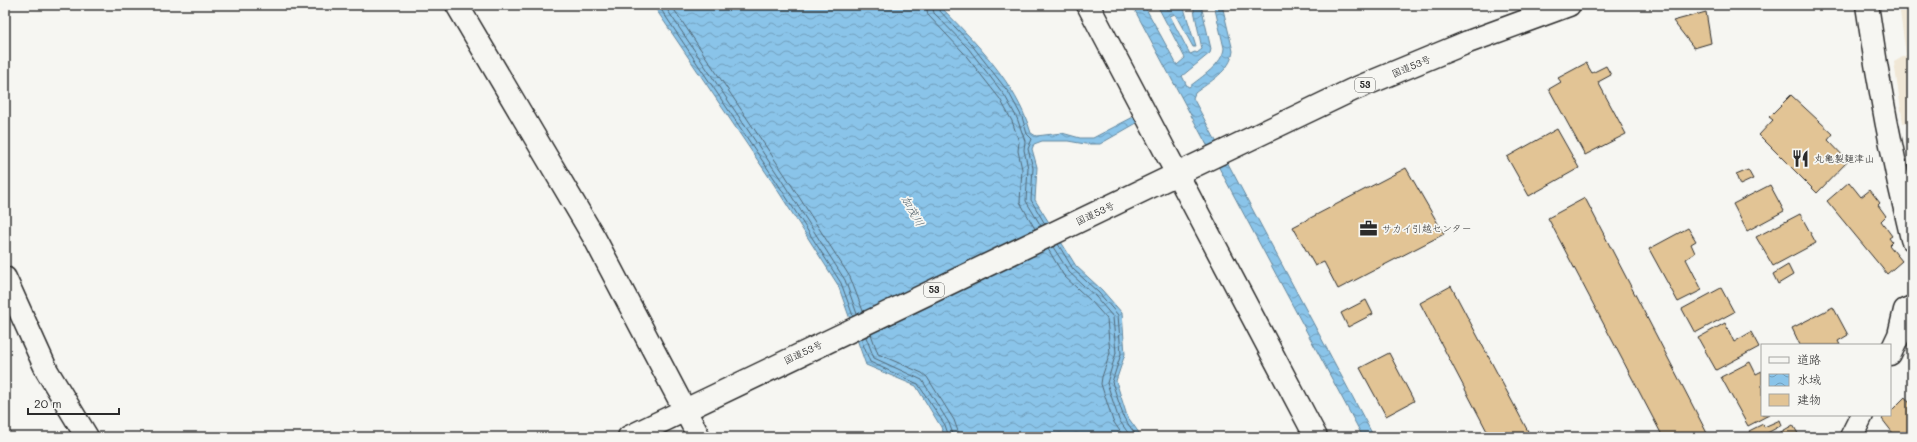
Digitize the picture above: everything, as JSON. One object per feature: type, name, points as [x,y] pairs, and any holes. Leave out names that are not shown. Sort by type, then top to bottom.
[{"type":"main road","points":[[457,5],[692,405],[699,437]]},
{"type":"main road","points":[[1088,5],[1172,177],[1316,437]]},
{"type":"main road","name":"国道53号","points":[[628,437],[1352,90],[1468,42],[1569,5]]},
{"type":"main road","points":[[1867,5],[1876,67],[1901,194],[1912,239]]},
{"type":"main road","points":[[5,278],[47,371],[87,437]]},
{"type":"main road","points":[[1891,352],[1899,335],[1905,310],[1912,307]]},
{"type":"main road","points":[[1851,437],[1862,416]]},
{"type":"shaded area","points":[[1899,5],[1912,5],[1912,121],[1903,123],[1894,62],[1906,55]]},
{"type":"water","name":"加茂川","points":[[653,5],[939,5],[980,48],[1005,80],[1024,114],[1031,133],[1036,136],[1062,133],[1080,138],[1093,138],[1139,114],[1142,120],[1100,144],[1085,144],[1068,141],[1042,141],[1034,144],[1032,149],[1037,167],[1035,200],[1076,266],[1102,290],[1122,313],[1125,354],[1116,381],[1127,416],[1142,437],[945,437],[941,427],[916,386],[866,365],[838,285],[773,183]]},
{"type":"water","points":[[1132,5],[1144,5],[1177,65],[1185,58],[1157,5],[1165,5],[1168,10],[1171,8],[1170,5],[1183,5],[1196,47],[1193,47],[1175,14],[1170,16],[1190,54],[1195,52],[1197,53],[1202,49],[1193,5],[1201,5],[1211,49],[1210,53],[1182,76],[1189,87],[1211,70],[1223,54],[1224,48],[1214,5],[1222,5],[1233,51],[1231,58],[1224,70],[1195,93],[1193,98],[1374,437],[1363,437]]},
{"type":"building","points":[[1706,12],[1711,43],[1694,48],[1673,21]]},
{"type":"building","points":[[1586,63],[1592,73],[1606,66],[1611,75],[1598,82],[1626,134],[1585,155],[1549,89],[1561,82],[1558,78]]},
{"type":"building","points":[[1791,95],[1833,134],[1828,140],[1848,161],[1817,193],[1759,135],[1773,120],[1769,117]]},
{"type":"building","points":[[1557,129],[1579,168],[1529,196],[1507,157]]},
{"type":"building","points":[[1406,168],[1444,234],[1338,289],[1324,262],[1315,266],[1293,227]]},
{"type":"building","points":[[1748,170],[1753,179],[1740,185],[1736,175]]},
{"type":"building","points":[[1849,182],[1861,197],[1870,190],[1880,203],[1878,205],[1886,216],[1881,221],[1892,236],[1889,238],[1892,242],[1889,245],[1902,261],[1887,274],[1827,201]]},
{"type":"building","points":[[1770,185],[1784,211],[1747,231],[1733,204]]},
{"type":"building","points":[[1585,198],[1709,437],[1663,437],[1548,218]]},
{"type":"building","points":[[1800,214],[1816,243],[1773,266],[1756,237]]},
{"type":"building","points":[[1688,228],[1696,241],[1691,244],[1695,253],[1686,259],[1702,290],[1678,302],[1649,249]]},
{"type":"building","points":[[1788,265],[1793,275],[1778,284],[1773,274]]},
{"type":"building","points":[[1451,286],[1531,437],[1490,437],[1420,303]]},
{"type":"building","points":[[1721,288],[1734,312],[1695,333],[1682,309]]},
{"type":"building","points":[[1366,300],[1373,314],[1348,327],[1341,313]]},
{"type":"building","points":[[1833,307],[1848,335],[1838,341],[1840,344],[1800,344],[1792,328]]},
{"type":"building","points":[[1725,323],[1734,342],[1751,332],[1759,347],[1716,370],[1698,338]]},
{"type":"building","points":[[1389,353],[1414,401],[1386,416],[1360,368]]},
{"type":"building","points":[[1750,362],[1756,374],[1761,372],[1761,416],[1767,416],[1748,426],[1721,377]]},
{"type":"building","points":[[1905,397],[1912,406],[1912,437],[1896,437],[1882,419],[1885,416],[1891,416],[1891,411]]},
{"type":"building","points":[[1780,420],[1782,425],[1760,437],[1752,437],[1749,431],[1763,424],[1764,427]]},
{"type":"building","points":[[1793,425],[1800,437],[1772,437]]},
{"type":"place","name":"丸亀製麺津山","points":[[1801,158]]},
{"type":"place","name":"サカイ引越センター","points":[[1369,228]]}]
